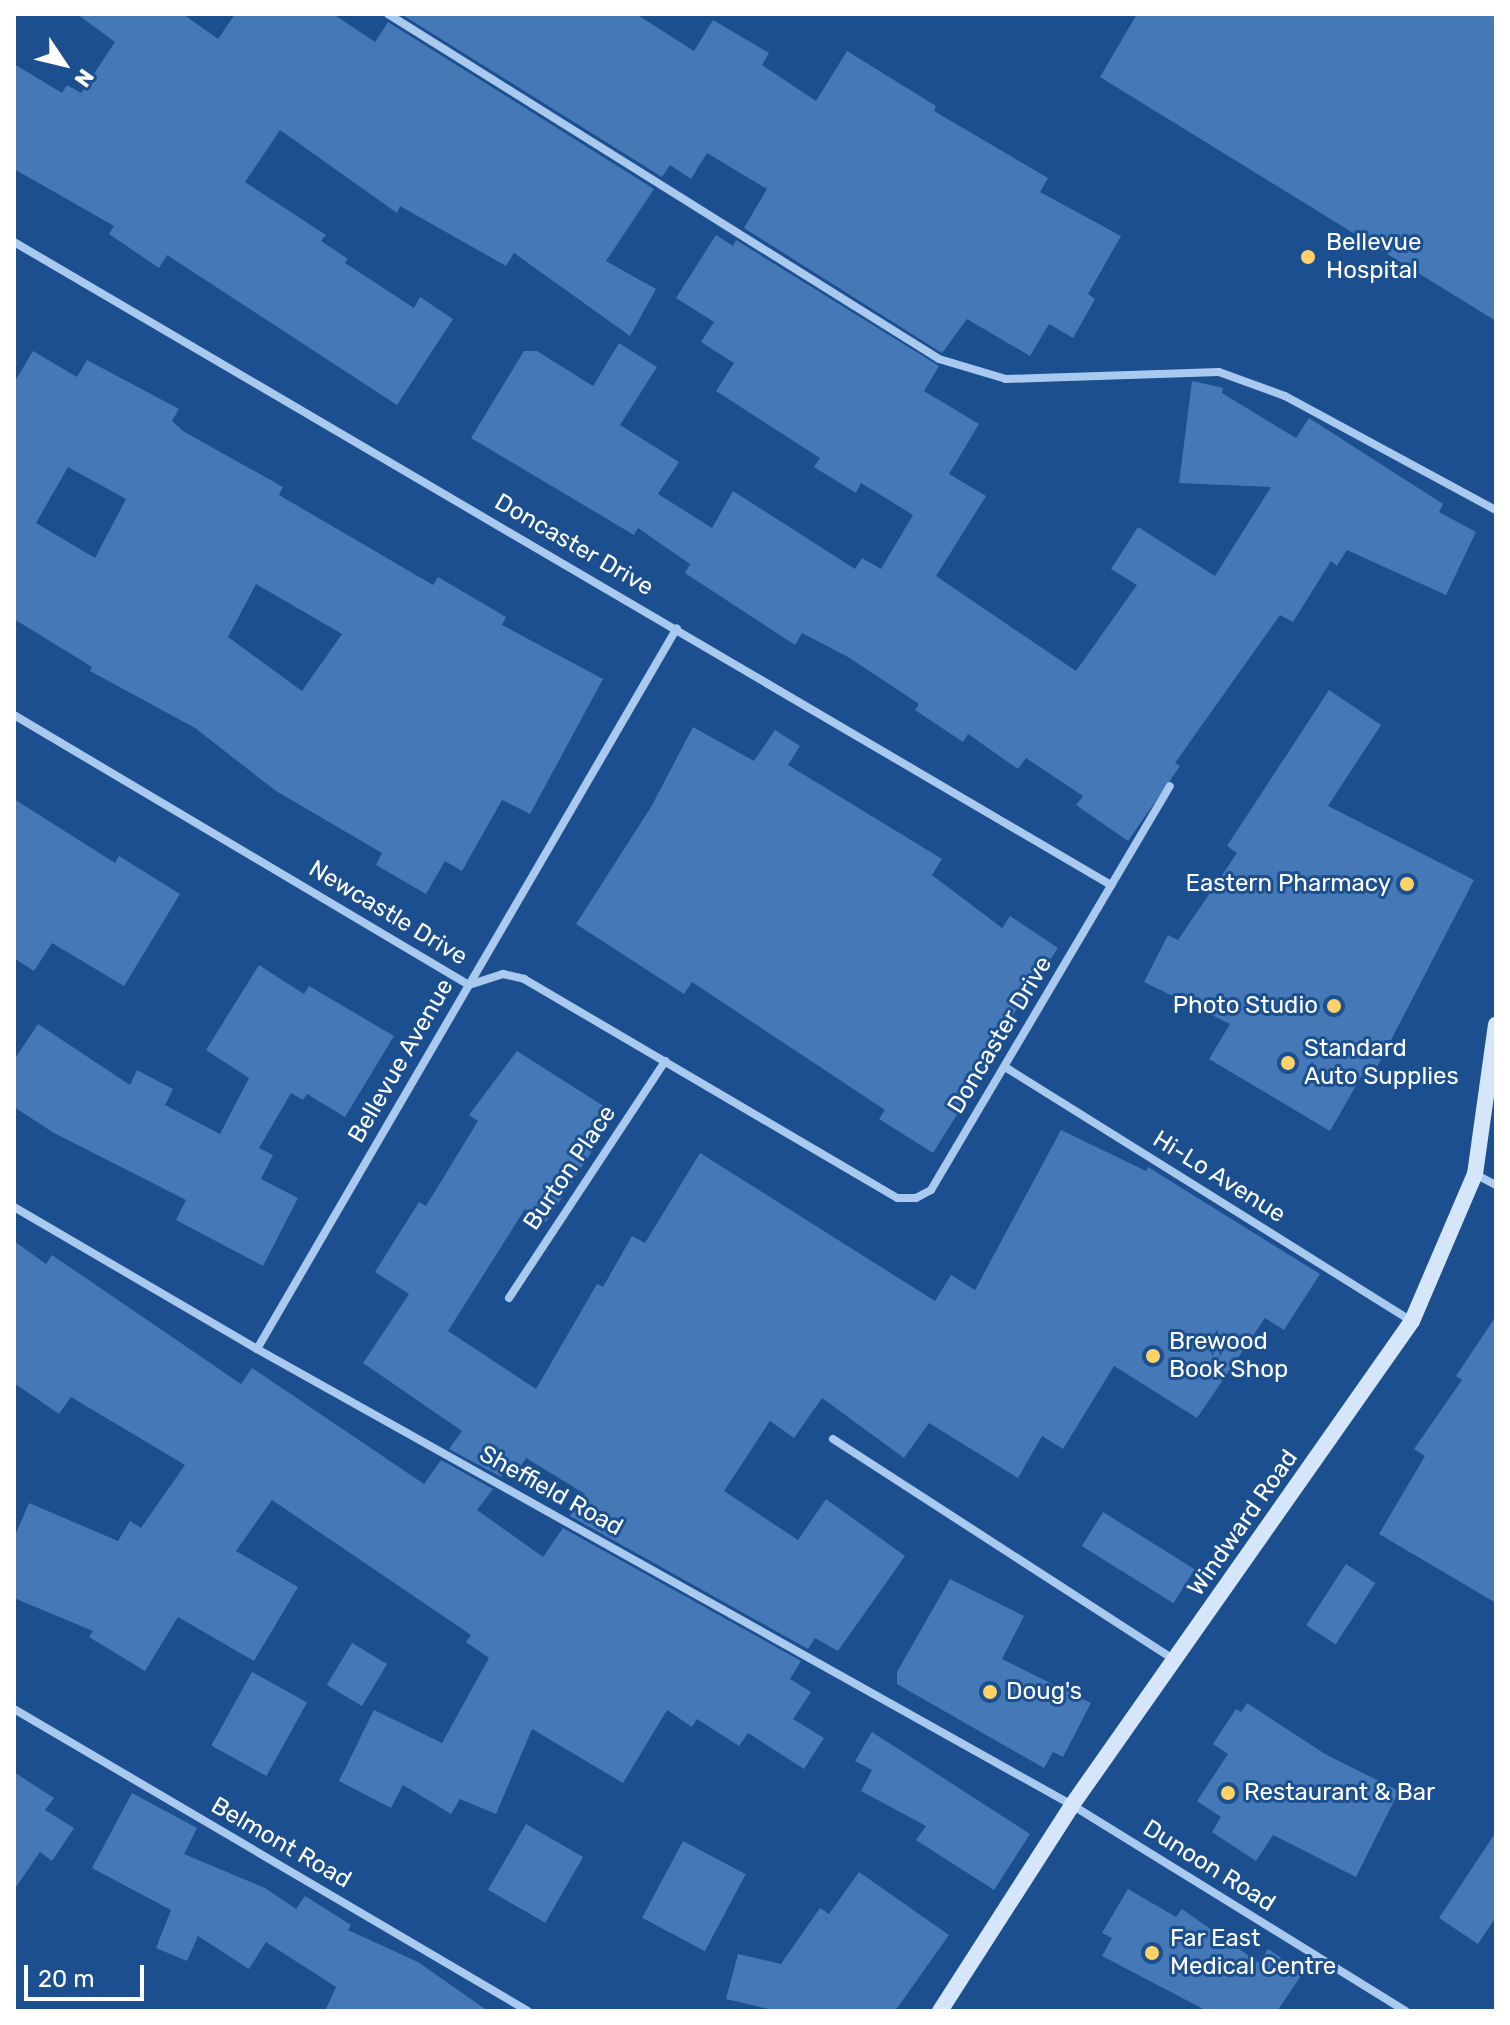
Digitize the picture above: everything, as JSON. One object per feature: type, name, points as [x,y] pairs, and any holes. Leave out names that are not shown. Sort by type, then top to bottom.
[{"type":"main road","name":"Windward Road","points":[[940,2011],[1072,1805],[1412,1321],[1475,1174],[1496,1024]]},
{"type":"street","points":[[388,14],[939,359],[1006,379],[1219,372],[1285,396],[1496,510]]},
{"type":"street","name":"Doncaster Drive","points":[[14,242],[1111,885]]},
{"type":"street","name":"Bellevue Avenue","points":[[257,1349],[677,628]]},
{"type":"street","name":"Newcastle Drive","points":[[14,715],[469,985],[503,974],[524,979],[898,1198],[916,1198]]},
{"type":"street","name":"Doncaster Drive","points":[[916,1198],[931,1190],[1170,786]]},
{"type":"street","name":"Burton Place","points":[[509,1298],[665,1061]]},
{"type":"street","name":"Hi-Lo Avenue","points":[[1005,1067],[1412,1321]]},
{"type":"street","points":[[1475,1174],[1496,1185]]},
{"type":"street","name":"Sheffield Road","points":[[14,1207],[257,1349],[1072,1805]]},
{"type":"street","points":[[833,1439],[1176,1661]]},
{"type":"street","name":"Belmont Road","points":[[14,1709],[528,2011]]},
{"type":"street","name":"Dunoon Road","points":[[1072,1805],[1406,2011]]},
{"type":"building","points":[[77,14],[183,14],[218,39],[235,14],[333,14],[375,42],[388,22],[654,189],[606,261],[656,289],[630,336],[514,253],[506,266],[400,206],[397,213],[280,130],[245,182],[326,235],[321,241],[348,259],[345,263],[414,308],[420,297],[453,319],[397,405],[167,255],[159,268],[109,234],[114,226],[14,169],[14,64],[62,93],[67,85],[81,93],[115,42]]},
{"type":"building","points":[[401,14],[636,14],[694,51],[713,20],[769,53],[762,65],[816,101],[847,51],[936,106],[934,111],[1048,178],[1040,192],[1121,236],[1088,294],[1095,299],[1073,338],[1049,324],[1030,356],[967,319],[942,353],[744,228],[767,189],[707,153],[691,179],[670,165],[662,177]]},
{"type":"building","name":"Bellevue Hospital","points":[[1137,14],[1496,14],[1496,321],[1100,77]]},
{"type":"building","points":[[716,235],[733,246],[736,240],[939,366],[924,391],[979,424],[949,474],[986,496],[936,576],[1076,671],[1137,585],[1111,569],[1138,527],[1215,576],[1271,487],[1179,483],[1192,381],[1223,388],[1222,393],[1296,438],[1309,418],[1443,504],[1439,512],[1476,532],[1446,595],[1347,550],[1337,566],[1331,561],[1293,622],[1280,615],[1175,763],[1180,766],[1128,841],[1076,805],[1083,796],[1026,758],[1018,769],[968,734],[963,742],[915,710],[919,704],[848,657],[802,633],[795,645],[685,573],[690,564],[638,528],[634,535],[471,438],[524,351],[537,351],[593,386],[619,343],[657,367],[620,425],[679,462],[658,494],[712,528],[733,491],[855,569],[862,558],[881,569],[913,515],[861,483],[856,493],[814,467],[820,458],[716,391],[734,363],[701,342],[714,322],[676,298]]},
{"type":"building","points":[[33,351],[77,377],[87,360],[179,409],[172,421],[183,431],[283,487],[279,495],[433,585],[438,577],[506,617],[502,625],[603,679],[530,814],[502,800],[462,871],[445,861],[426,894],[376,865],[382,853],[276,791],[195,728],[90,671],[92,667],[14,619],[14,383]],"holes":[[[68,467],[126,499],[95,558],[36,523]],[[256,584],[342,634],[302,691],[228,637]]]},
{"type":"building","points":[[1329,690],[1381,725],[1328,806],[1474,880],[1377,1067],[1369,1063],[1330,1131],[1209,1059],[1230,1024],[1144,982],[1168,935],[1178,940],[1237,853],[1227,846]]},
{"type":"building","points":[[693,727],[754,761],[775,730],[800,746],[788,765],[942,859],[932,875],[1002,928],[1010,916],[1058,948],[994,1043],[999,1047],[933,1153],[879,1119],[885,1110],[692,982],[684,994],[576,924],[651,807]]},
{"type":"building","points":[[14,799],[115,863],[119,856],[180,894],[124,986],[52,943],[34,971],[14,958]]},
{"type":"building","points":[[259,965],[304,994],[309,986],[394,1036],[345,1117],[307,1094],[303,1100],[291,1093],[259,1148],[273,1155],[261,1179],[298,1198],[263,1266],[176,1220],[186,1200],[54,1133],[14,1107],[14,1060],[38,1024],[130,1085],[137,1070],[173,1089],[165,1105],[220,1134],[249,1078],[206,1050]]},
{"type":"building","points":[[517,1051],[616,1114],[546,1222],[525,1209],[448,1331],[536,1389],[597,1284],[603,1287],[632,1236],[645,1243],[700,1153],[935,1301],[951,1275],[975,1290],[1061,1130],[1146,1171],[1148,1167],[1320,1274],[1284,1330],[1265,1318],[1197,1418],[1114,1366],[1063,1449],[1042,1436],[1018,1478],[929,1423],[904,1458],[822,1398],[794,1438],[770,1421],[724,1491],[798,1540],[826,1499],[905,1556],[838,1651],[815,1638],[808,1649],[570,1516],[585,1494],[526,1458],[521,1466],[512,1461],[501,1477],[449,1449],[462,1431],[363,1363],[409,1294],[375,1272],[419,1202],[426,1206],[478,1121],[469,1115]]},
{"type":"building","points":[[14,1241],[46,1264],[52,1255],[241,1384],[252,1368],[424,1484],[441,1460],[493,1489],[477,1510],[543,1557],[563,1528],[801,1661],[790,1679],[811,1692],[793,1719],[824,1738],[804,1769],[748,1733],[739,1746],[697,1719],[692,1727],[667,1710],[623,1783],[532,1729],[496,1814],[460,1799],[451,1814],[403,1785],[391,1808],[339,1781],[374,1710],[442,1743],[489,1658],[466,1642],[471,1635],[272,1500],[236,1551],[298,1587],[254,1661],[178,1617],[145,1671],[89,1637],[93,1631],[14,1598],[14,1538],[29,1503],[118,1541],[130,1521],[141,1528],[185,1465],[71,1397],[59,1414],[14,1383]]},
{"type":"building","points":[[1496,1316],[1496,1603],[1379,1534],[1425,1456],[1414,1449],[1462,1380],[1456,1376]]},
{"type":"building","points":[[1103,1512],[1195,1569],[1173,1603],[1082,1546]]},
{"type":"building","points":[[1346,1564],[1375,1583],[1336,1644],[1306,1625]]},
{"type":"building","name":"Doug's","points":[[950,1579],[1024,1616],[1002,1659],[1091,1703],[1063,1757],[1053,1752],[1044,1768],[897,1684],[897,1672]]},
{"type":"building","points":[[352,1643],[387,1664],[362,1706],[327,1685]]},
{"type":"building","points":[[252,1672],[307,1703],[266,1776],[211,1745]]},
{"type":"building","points":[[1247,1703],[1325,1754],[1399,1791],[1356,1877],[1273,1835],[1256,1861],[1212,1832],[1221,1817],[1197,1801],[1228,1754],[1213,1744],[1236,1709],[1241,1712]]},
{"type":"building","points":[[872,1732],[1030,1834],[994,1890],[916,1840],[926,1826],[861,1791],[872,1770],[855,1761]]},
{"type":"building","points":[[14,1772],[54,1798],[45,1810],[74,1828],[52,1861],[40,1852],[14,1890]]},
{"type":"building","points":[[132,1793],[197,1828],[184,1854],[265,1888],[296,1909],[305,1896],[351,1925],[348,1930],[418,1962],[488,2011],[325,2011],[336,1987],[266,1942],[249,1969],[198,1936],[187,1961],[156,1948],[171,1910],[92,1868]]},
{"type":"building","points":[[526,1824],[583,1857],[545,1923],[488,1890]]},
{"type":"building","points":[[1496,1832],[1496,1917],[1478,1944],[1439,1918]]},
{"type":"building","points":[[683,1841],[746,1874],[705,1951],[642,1918]]},
{"type":"building","points":[[859,1872],[949,1935],[895,2011],[777,2011],[726,1999],[738,1954],[781,1964],[820,1908],[829,1914]]},
{"type":"building","name":"Far East Medical Centre","points":[[1128,1889],[1176,1917],[1182,1909],[1259,1963],[1268,1949],[1303,1973],[1277,2011],[1207,2011],[1102,1956],[1112,1938],[1102,1933]]},
{"type":"place","name":"Bellevue Hospital","points":[[1308,257]]},
{"type":"place","name":"Eastern Pharmacy","points":[[1407,884]]},
{"type":"place","name":"Photo Studio","points":[[1334,1006]]},
{"type":"place","name":"Standard Auto Supplies","points":[[1288,1063]]},
{"type":"place","name":"Brewood Book Shop","points":[[1153,1356]]},
{"type":"place","name":"Doug's","points":[[990,1692]]},
{"type":"place","name":"Restaurant & Bar","points":[[1228,1793]]},
{"type":"place","name":"Far East Medical Centre","points":[[1152,1953]]}]
